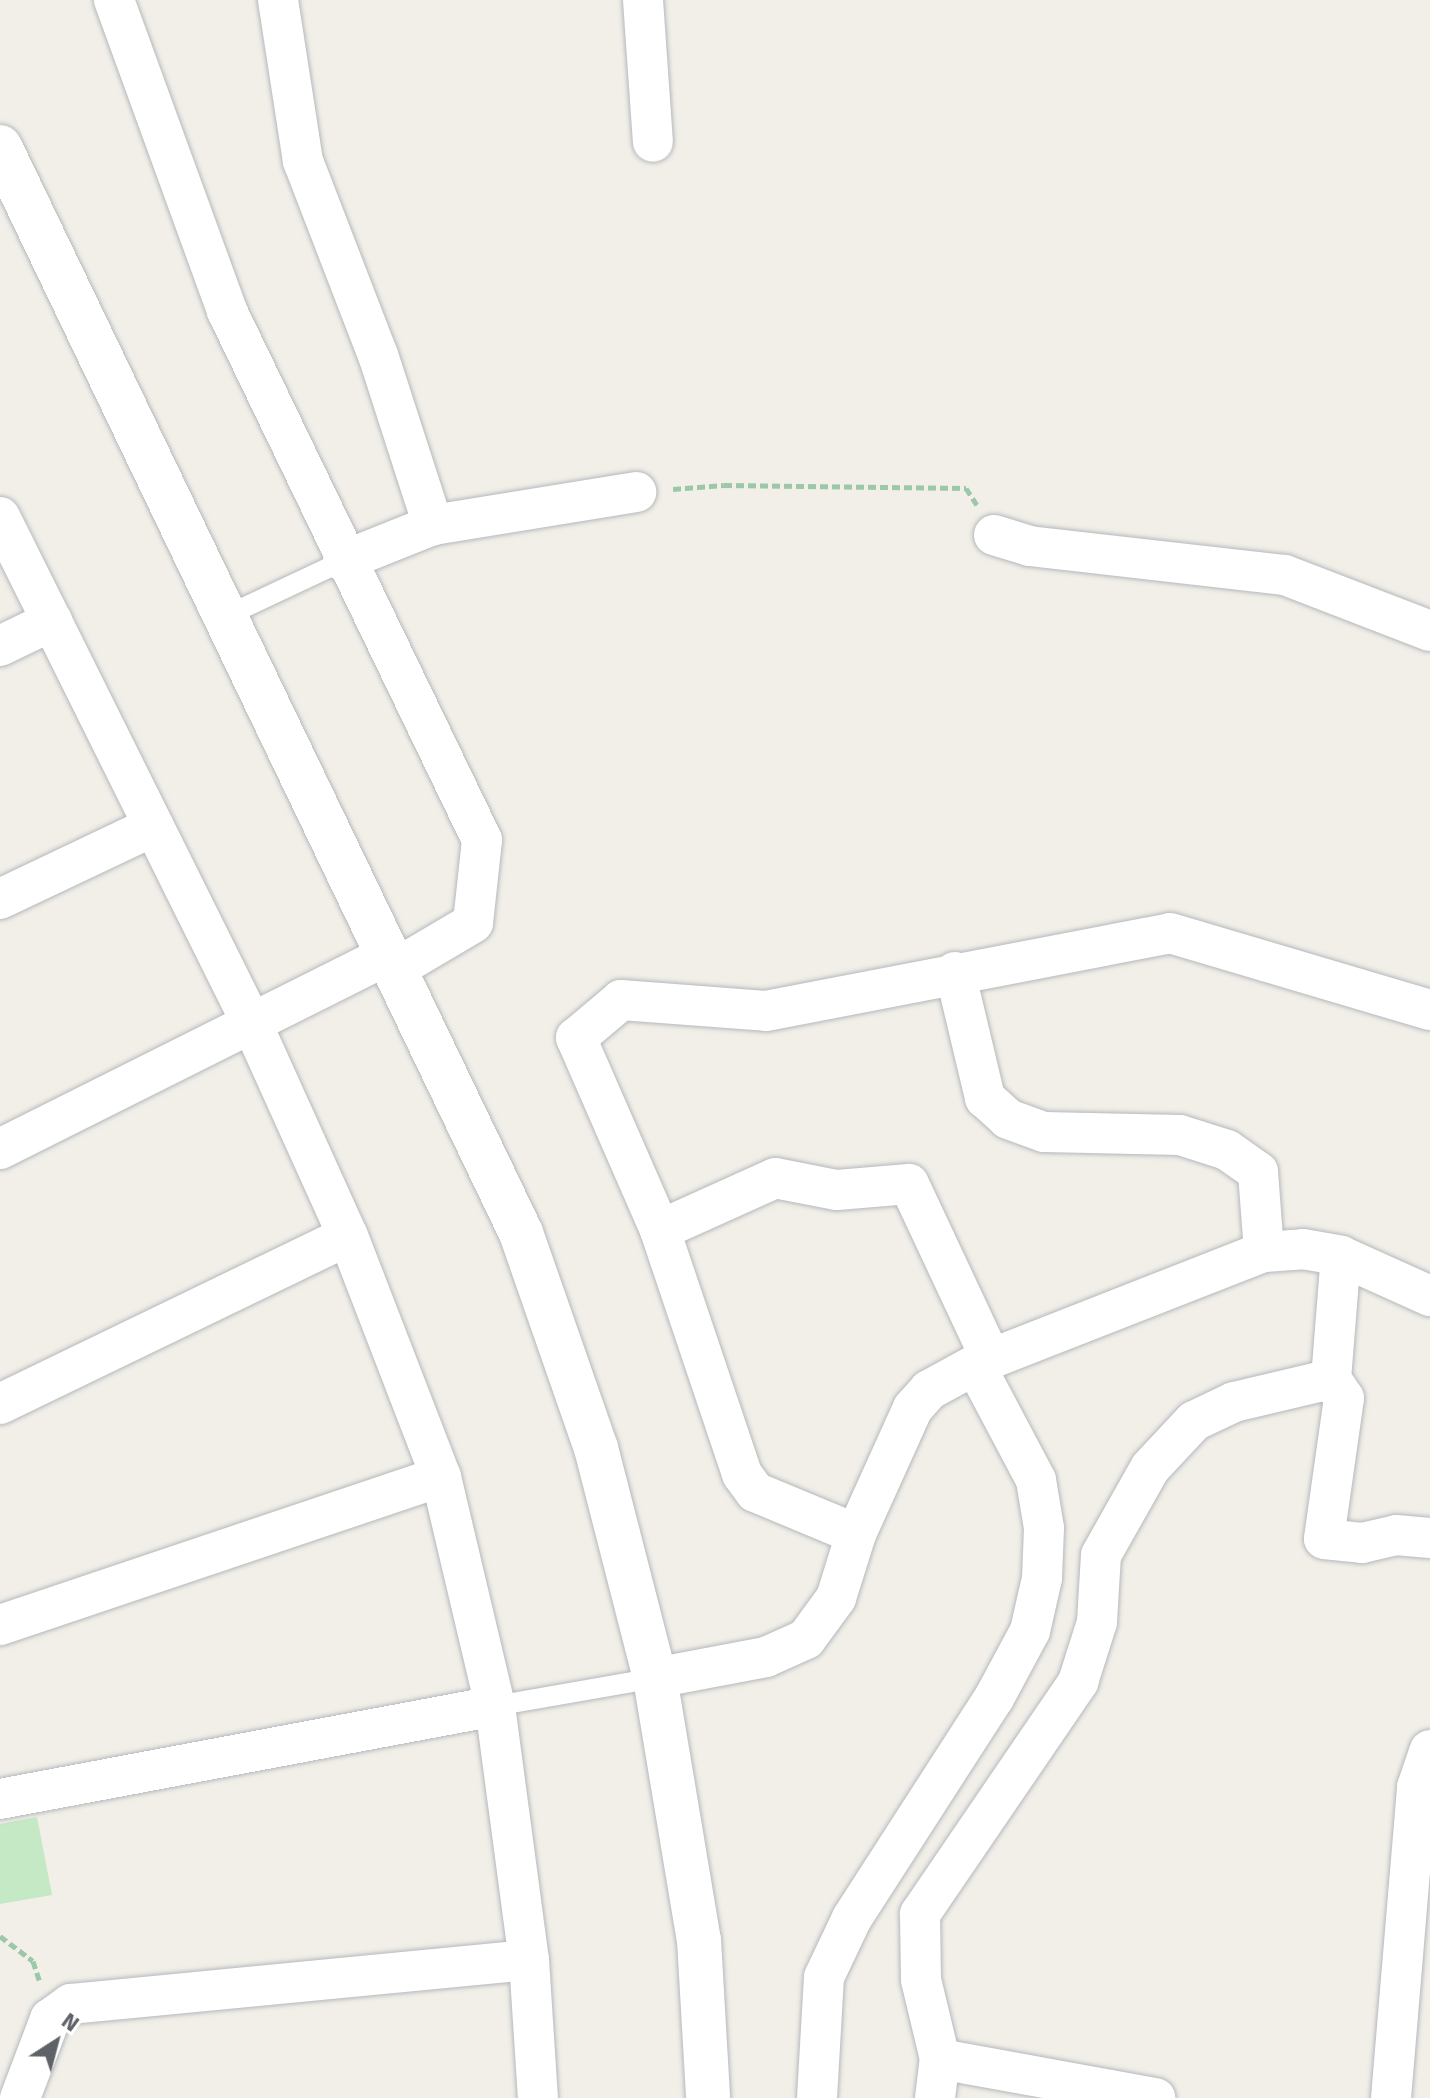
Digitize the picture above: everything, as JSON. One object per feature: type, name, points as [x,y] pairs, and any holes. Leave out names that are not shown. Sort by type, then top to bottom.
[{"type":"street","points":[[0,1149],[473,923],[482,840],[343,561],[227,311],[114,0]]},
{"type":"street","points":[[278,0],[303,161],[378,355],[433,525]]},
{"type":"street","points":[[643,0],[653,142]]},
{"type":"street","points":[[0,147],[521,1233],[596,1448],[655,1678],[699,1940],[708,2098]]},
{"type":"street","points":[[343,561],[433,525],[636,492]]},
{"type":"street","points":[[0,517],[253,1026],[348,1236],[441,1477],[495,1706],[529,1960],[538,2098]]},
{"type":"street","points":[[994,535],[1029,546],[1285,575],[1430,631]]},
{"type":"street","points":[[0,646],[52,621]]},
{"type":"street","points":[[0,899],[154,826]]},
{"type":"street","points":[[856,1534],[755,1492],[742,1474],[660,1230],[576,1038],[621,1000],[766,1011],[955,972],[1170,933],[1430,1010]]},
{"type":"street","points":[[955,972],[985,1098],[1008,1119],[1044,1132],[1180,1135],[1227,1150],[1258,1172],[1264,1252]]},
{"type":"street","points":[[660,1230],[775,1178],[837,1190],[909,1184],[1036,1480],[1044,1528],[1042,1578],[1030,1631],[994,1698],[852,1918],[824,1977],[817,2098]]},
{"type":"street","points":[[0,1404],[348,1236]]},
{"type":"street","points":[[655,1678],[766,1657],[806,1639],[836,1598],[856,1534],[913,1408],[929,1390],[983,1362],[1264,1252],[1303,1249],[1341,1256],[1430,1296]]},
{"type":"street","points":[[1341,1256],[1331,1379],[1344,1398],[1324,1539],[1362,1543],[1396,1535],[1430,1538]]},
{"type":"street","points":[[1155,2098],[937,2079],[921,1980],[920,1914],[1078,1682],[1097,1622],[1101,1555],[1114,1525],[1150,1468],[1194,1421],[1234,1402],[1331,1379]]},
{"type":"street","points":[[0,1625],[441,1477]]},
{"type":"street","points":[[0,1799],[495,1706]]},
{"type":"street","points":[[1391,2098],[1417,1787],[1430,1750]]},
{"type":"street","points":[[20,2098],[50,2019],[71,2004],[529,1960]]},
{"type":"lane","points":[[224,617],[343,561]]},
{"type":"lane","points":[[495,1706],[655,1678]]},
{"type":"path","points":[[636,492],[724,485],[966,488],[994,535]]},
{"type":"green space","points":[[37,1817],[52,1895],[0,1904],[0,1824]]}]
